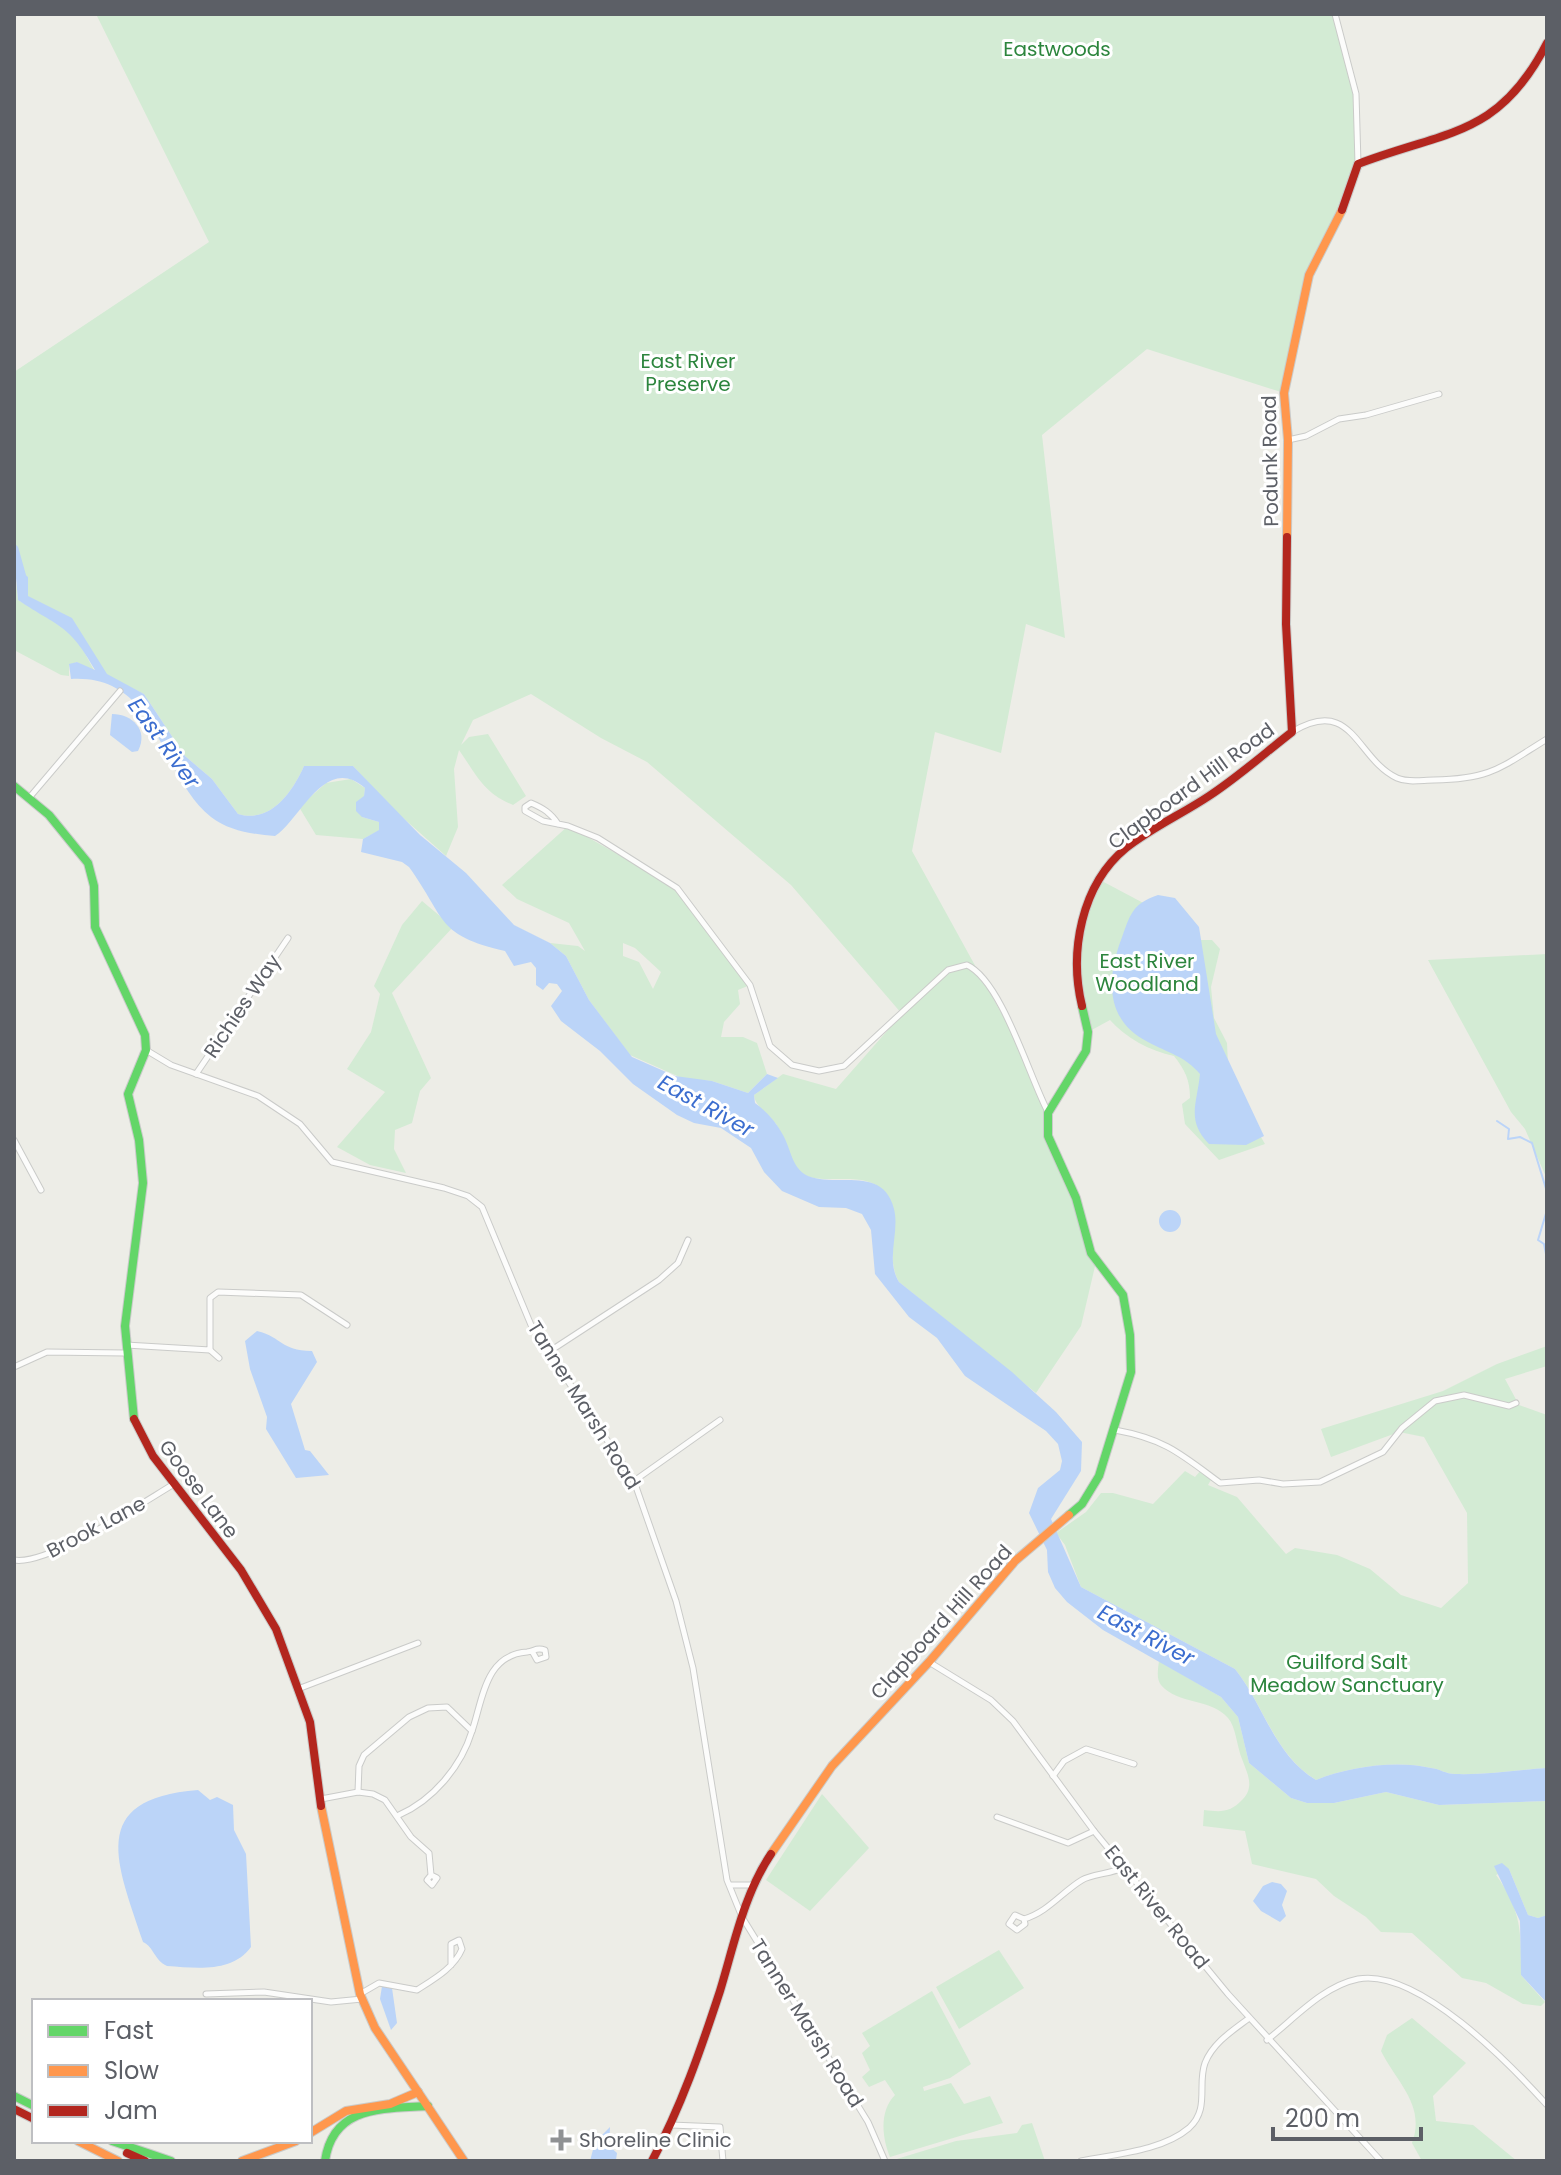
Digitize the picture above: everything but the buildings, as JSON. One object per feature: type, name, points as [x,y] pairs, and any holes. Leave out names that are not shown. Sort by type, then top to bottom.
[{"type":"main road","points":[[1358,164],[1494,116],[1533,73],[1547,43]]},
{"type":"main road","name":"Podunk Road","points":[[1292,732],[1286,624],[1288,440],[1284,393],[1309,275],[1351,192],[1358,164]]},
{"type":"main road","name":"Clapboard Hill Road","points":[[652,2161],[671,2125],[713,2015],[753,1885],[827,1772],[929,1662],[1005,1572],[1082,1504],[1099,1476],[1131,1372],[1125,1302],[1091,1253],[1076,1198],[1048,1136],[1048,1113],[1086,1051],[1088,1032],[1076,967],[1083,917],[1098,880],[1125,849],[1212,794],[1292,732]]},
{"type":"main road","points":[[14,786],[65,832],[88,863],[94,886],[95,927],[142,1027],[146,1050]]},
{"type":"main road","name":"Goose Lane","points":[[146,1050],[128,1094],[139,1140],[143,1183],[127,1299],[125,1349],[130,1401],[139,1433],[263,1601],[310,1722],[324,1829],[361,1996],[375,2028],[464,2161]]},
{"type":"main road","points":[[312,2132],[346,2111],[390,2104],[418,2092]]},
{"type":"main road","points":[[14,2096],[32,2105]]},
{"type":"main road","points":[[325,2161],[327,2140],[345,2119],[359,2114],[428,2106]]},
{"type":"main road","points":[[14,2109],[32,2118]]},
{"type":"main road","points":[[82,2143],[118,2161]]},
{"type":"main road","points":[[108,2143],[145,2161]]},
{"type":"main road","points":[[118,2143],[171,2161]]},
{"type":"main road","points":[[242,2161],[291,2143]]},
{"type":"street","name":"Podunk Road","points":[[1335,14],[1356,94],[1358,164]]},
{"type":"street","points":[[1288,440],[1306,436],[1339,419],[1366,415],[1439,394]]},
{"type":"street","points":[[22,794],[120,691]]},
{"type":"street","points":[[1292,732],[1316,722],[1334,722],[1355,734],[1389,772],[1408,780],[1483,777],[1547,739]]},
{"type":"street","points":[[558,824],[552,814],[536,805],[531,803],[525,807],[531,816],[598,838],[677,888],[750,985],[770,1046],[792,1065],[819,1071],[844,1066],[948,970],[967,965],[980,975],[1012,1028],[1048,1113]]},
{"type":"street","name":"Richies Way","points":[[196,1074],[288,938]]},
{"type":"street","name":"Tanner Marsh Road","points":[[146,1050],[196,1074],[258,1096],[300,1124],[332,1162],[444,1188],[468,1196],[482,1207],[518,1296],[547,1353],[634,1481],[676,1601],[693,1668],[729,1885],[742,1917],[868,2122],[885,2161]]},
{"type":"street","points":[[14,1140],[41,1190]]},
{"type":"street","points":[[547,1353],[659,1280],[678,1263],[688,1240]]},
{"type":"street","points":[[210,1350],[210,1298],[218,1292],[301,1295],[347,1325]]},
{"type":"street","points":[[14,1367],[47,1352],[210,1350],[219,1358]]},
{"type":"street","points":[[1115,1430],[1142,1434],[1170,1446],[1220,1483],[1259,1480],[1304,1484],[1336,1477],[1383,1452],[1402,1428],[1435,1401],[1464,1395],[1504,1405],[1516,1403]]},
{"type":"street","points":[[634,1481],[720,1420]]},
{"type":"street","name":"Brook Lane","points":[[14,1560],[23,1562],[54,1551],[174,1484]]},
{"type":"street","points":[[298,1689],[418,1643]]},
{"type":"street","points":[[399,1815],[438,1789],[461,1758],[491,1672],[507,1656],[532,1651]]},
{"type":"street","name":"East River Road","points":[[929,1662],[1002,1710],[1094,1831],[1248,2019],[1381,2161]]},
{"type":"street","points":[[358,1792],[359,1766],[364,1755],[409,1717],[428,1708],[447,1707],[472,1731]]},
{"type":"street","points":[[1053,1776],[1064,1761],[1086,1749],[1134,1764]]},
{"type":"street","points":[[321,1799],[358,1792],[385,1800],[399,1815],[411,1837],[429,1853],[431,1875]]},
{"type":"street","points":[[997,1817],[1068,1843],[1094,1831]]},
{"type":"street","points":[[1024,1919],[1054,1904],[1083,1879],[1108,1876],[1125,1867]]},
{"type":"street","points":[[729,1885],[753,1885]]},
{"type":"street","points":[[312,1999],[331,2002],[361,1996],[379,1983],[417,1990],[451,1965]]},
{"type":"street","points":[[1267,2040],[1342,1984],[1360,1979],[1392,1981],[1414,1990],[1508,2060],[1547,2105]]},
{"type":"street","points":[[206,1994],[264,1992],[311,1999]]},
{"type":"street","points":[[1081,2161],[1175,2138],[1191,2126],[1200,2112],[1204,2065],[1223,2038],[1248,2019]]},
{"type":"street","points":[[671,2125],[720,2127],[723,2161]]},
{"type":"green space","name":"East River Preserve","points":[[96,14],[1335,14],[1356,94],[1356,160],[1339,217],[1309,275],[1284,393],[1147,349],[1042,435],[1065,638],[1026,624],[1001,753],[935,732],[912,851],[1032,1069],[1048,1113],[1048,1136],[1076,1198],[1096,1262],[1081,1326],[1036,1393],[899,1282],[893,1260],[893,1213],[884,1192],[875,1184],[864,1181],[815,1178],[797,1169],[779,1129],[754,1095],[783,1074],[836,1089],[902,1014],[791,885],[647,762],[601,738],[531,694],[473,720],[461,745],[469,737],[488,734],[526,796],[513,805],[494,795],[459,750],[454,769],[458,827],[446,856],[393,809],[353,766],[304,766],[287,795],[270,810],[250,816],[238,814],[212,779],[185,756],[144,694],[101,673],[88,650],[76,637],[95,672],[77,662],[69,665],[69,676],[61,675],[14,650],[14,566],[18,600],[65,627],[27,599],[20,584],[14,549],[14,372],[209,242]]},
{"type":"green space","points":[[351,779],[365,788],[362,817],[379,822],[380,830],[363,839],[316,835],[299,807],[326,783]]},
{"type":"green space","points":[[568,826],[677,888],[750,985],[738,990],[740,1004],[724,1022],[721,1037],[743,1037],[757,1043],[767,1074],[748,1093],[712,1081],[684,1079],[630,1055],[589,1000],[566,956],[550,943],[578,946],[585,951],[569,923],[517,899],[502,885]],"holes":[[[623,943],[635,948],[661,972],[653,989],[639,962],[623,956]]]},
{"type":"green space","name":"East River Woodland","points":[[1100,880],[1183,924],[1201,940],[1212,940],[1220,949],[1211,987],[1214,1018],[1227,1043],[1228,1065],[1241,1103],[1265,1144],[1219,1160],[1185,1124],[1182,1104],[1190,1098],[1189,1086],[1174,1056],[1139,1043],[1110,1020],[1088,1032],[1081,973],[1082,936],[1091,899]]},
{"type":"green space","points":[[422,901],[453,927],[392,993],[431,1078],[420,1091],[412,1123],[395,1130],[394,1149],[406,1173],[370,1165],[337,1147],[385,1092],[347,1069],[371,1032],[380,994],[374,986],[402,925]]},
{"type":"green space","points":[[1547,954],[1547,1179],[1525,1129],[1511,1112],[1428,960]]},
{"type":"green space","name":"Guilford Salt Meadow Sanctuary","points":[[1547,1346],[1547,1366],[1505,1379],[1519,1405],[1547,1415],[1547,1768],[1455,1774],[1417,1766],[1387,1765],[1357,1768],[1316,1780],[1290,1757],[1235,1669],[1081,1587],[1065,1545],[1056,1533],[1086,1512],[1101,1493],[1113,1493],[1153,1504],[1185,1471],[1195,1477],[1202,1469],[1212,1478],[1208,1485],[1237,1497],[1286,1554],[1295,1548],[1337,1555],[1370,1569],[1401,1595],[1441,1608],[1468,1583],[1467,1513],[1424,1437],[1399,1432],[1331,1457],[1321,1429],[1443,1391],[1497,1364]]},
{"type":"green space","points":[[1159,1661],[1221,1697],[1238,1717],[1249,1763],[1291,1798],[1307,1803],[1334,1803],[1386,1792],[1439,1805],[1547,1801],[1547,1915],[1538,1918],[1528,1915],[1509,1869],[1496,1875],[1511,1900],[1518,1922],[1521,1975],[1545,2002],[1541,2006],[1523,2004],[1486,1983],[1462,1978],[1412,1933],[1381,1932],[1316,1879],[1252,1864],[1245,1831],[1203,1826],[1204,1810],[1225,1810],[1243,1799],[1249,1789],[1248,1774],[1228,1718],[1213,1707],[1168,1691],[1158,1680]]},
{"type":"green space","points":[[822,1794],[869,1848],[810,1911],[766,1880]]},
{"type":"green space","points":[[999,1950],[1024,1988],[959,2029],[936,1987]]},
{"type":"green space","points":[[932,1991],[971,2064],[950,2078],[923,2087],[924,2091],[951,2083],[964,2104],[990,2096],[1003,2123],[890,2157],[885,2142],[884,2117],[895,2095],[885,2080],[869,2087],[862,2077],[870,2070],[862,2053],[870,2046],[862,2033]]},
{"type":"green space","points":[[1412,2018],[1466,2063],[1433,2096],[1436,2121],[1473,2125],[1517,2161],[1422,2161],[1412,2143],[1415,2129],[1413,2106],[1381,2051],[1387,2035]]},
{"type":"green space","points":[[1032,2123],[1045,2161],[890,2161],[956,2141],[1017,2133],[1022,2125]]},
{"type":"water","points":[[15,567],[28,577],[28,596],[72,618],[107,674],[144,694],[185,756],[212,779],[238,814],[250,816],[270,810],[287,795],[304,766],[353,766],[420,835],[466,873],[514,925],[550,943],[566,956],[589,1000],[632,1057],[675,1076],[712,1081],[748,1093],[767,1074],[778,1078],[754,1095],[755,1103],[767,1113],[783,1135],[798,1169],[820,1179],[858,1180],[880,1187],[888,1195],[894,1209],[893,1264],[899,1282],[1012,1372],[1056,1412],[1082,1442],[1081,1471],[1051,1519],[1081,1587],[1235,1669],[1280,1743],[1302,1770],[1316,1780],[1357,1768],[1387,1765],[1417,1766],[1455,1774],[1547,1768],[1547,1801],[1439,1805],[1386,1792],[1334,1803],[1307,1803],[1291,1798],[1249,1763],[1238,1717],[1221,1697],[1103,1630],[1067,1602],[1055,1588],[1048,1572],[1047,1550],[1029,1513],[1038,1488],[1060,1470],[1062,1461],[1058,1444],[1046,1431],[965,1376],[937,1338],[909,1317],[875,1274],[871,1230],[862,1214],[846,1208],[819,1207],[782,1191],[764,1172],[751,1148],[721,1128],[694,1123],[677,1115],[633,1084],[600,1051],[561,1021],[551,1006],[562,991],[557,984],[549,983],[543,990],[536,985],[536,968],[531,962],[514,966],[505,951],[466,939],[454,931],[445,923],[409,867],[402,862],[361,852],[363,839],[379,830],[379,822],[362,817],[356,811],[356,802],[364,796],[365,788],[351,779],[338,778],[326,783],[275,836],[233,829],[211,817],[193,799],[140,709],[123,693],[100,682],[71,679],[69,664],[77,662],[95,670],[70,635],[18,600]]},
{"type":"water","points":[[112,714],[126,717],[137,725],[141,736],[138,751],[132,752],[110,735]]},
{"type":"water","name":"East River Woodland","points":[[1158,895],[1175,898],[1199,927],[1216,1034],[1264,1136],[1246,1145],[1209,1144],[1195,1119],[1200,1074],[1182,1059],[1134,1033],[1117,1011],[1112,984],[1121,940],[1137,907]]},
{"type":"water","points":[[1166,1210],[1174,1210],[1181,1221],[1174,1232],[1166,1232],[1159,1225],[1159,1217]]},
{"type":"water","points":[[257,1331],[287,1346],[312,1351],[317,1362],[291,1404],[305,1450],[310,1451],[329,1475],[296,1478],[266,1429],[267,1417],[250,1369],[245,1341]]},
{"type":"water","points":[[198,1790],[210,1800],[217,1797],[233,1805],[234,1830],[246,1854],[251,1947],[224,1965],[202,1968],[167,1966],[143,1942],[125,1887],[119,1840],[124,1822],[138,1807],[162,1796]]},
{"type":"water","points":[[1502,1863],[1509,1869],[1528,1915],[1538,1918],[1547,1915],[1547,2003],[1521,1975],[1520,1921],[1494,1866]]},
{"type":"water","points":[[1272,1882],[1281,1884],[1287,1891],[1282,1905],[1286,1916],[1280,1922],[1261,1911],[1253,1901],[1263,1886]]},
{"type":"water","points":[[382,1986],[392,1988],[397,2023],[391,2030],[380,1999]]},
{"type":"water","points":[[610,2127],[609,2146],[617,2153],[616,2160],[590,2161],[595,2142]]},
{"type":"waterway","name":"East River","points":[[14,549],[23,581]]},
{"type":"waterway","points":[[1497,1121],[1509,1129],[1508,1139],[1520,1137],[1532,1143],[1547,1192]]},
{"type":"waterway","points":[[1547,1210],[1538,1240],[1544,1244],[1547,1259]]},
{"type":"traffic: fast","points":[[14,786],[49,815],[88,863],[94,886],[95,927],[145,1035],[146,1050],[128,1094],[139,1140],[143,1183],[125,1326],[134,1419]]},
{"type":"traffic: fast","points":[[1069,1515],[1082,1504],[1099,1476],[1131,1372],[1130,1335],[1123,1295],[1091,1253],[1076,1198],[1048,1136],[1048,1113],[1086,1051],[1088,1032],[1082,1006]]},
{"type":"traffic: fast","points":[[14,2096],[32,2105]]},
{"type":"traffic: fast","points":[[325,2161],[338,2129],[349,2120],[378,2110],[428,2106]]},
{"type":"traffic: fast","points":[[118,2143],[171,2161]]},
{"type":"traffic: slow","points":[[1287,537],[1288,440],[1284,393],[1309,275],[1342,210]]},
{"type":"traffic: slow","points":[[771,1854],[832,1766],[929,1662],[1015,1561],[1069,1515]]},
{"type":"traffic: slow","points":[[321,1806],[360,1994],[375,2028],[418,2092]]},
{"type":"traffic: slow","points":[[418,2092],[464,2161]]},
{"type":"traffic: slow","points":[[312,2132],[346,2111],[390,2104],[418,2092]]},
{"type":"traffic: slow","points":[[82,2143],[118,2161]]},
{"type":"traffic: slow","points":[[242,2161],[291,2143]]},
{"type":"traffic: jam","points":[[1342,210],[1358,164],[1444,136],[1490,114],[1510,97],[1529,74],[1547,43]]},
{"type":"traffic: jam","points":[[1082,1006],[1077,964],[1082,921],[1098,881],[1111,863],[1136,841],[1220,789],[1292,732],[1286,624],[1287,537]]},
{"type":"traffic: jam","points":[[134,1419],[153,1456],[241,1570],[276,1629],[310,1722],[321,1806]]},
{"type":"traffic: jam","points":[[652,2161],[698,2056],[747,1903],[771,1854]]},
{"type":"traffic: jam","points":[[14,2109],[32,2118]]},
{"type":"traffic: jam","points":[[127,2153],[145,2161]]},
{"type":"place","name":"Shoreline Clinic","points":[[561,2140]]},
{"type":"park label","name":"Eastwoods","points":[[1057,49]]}]
